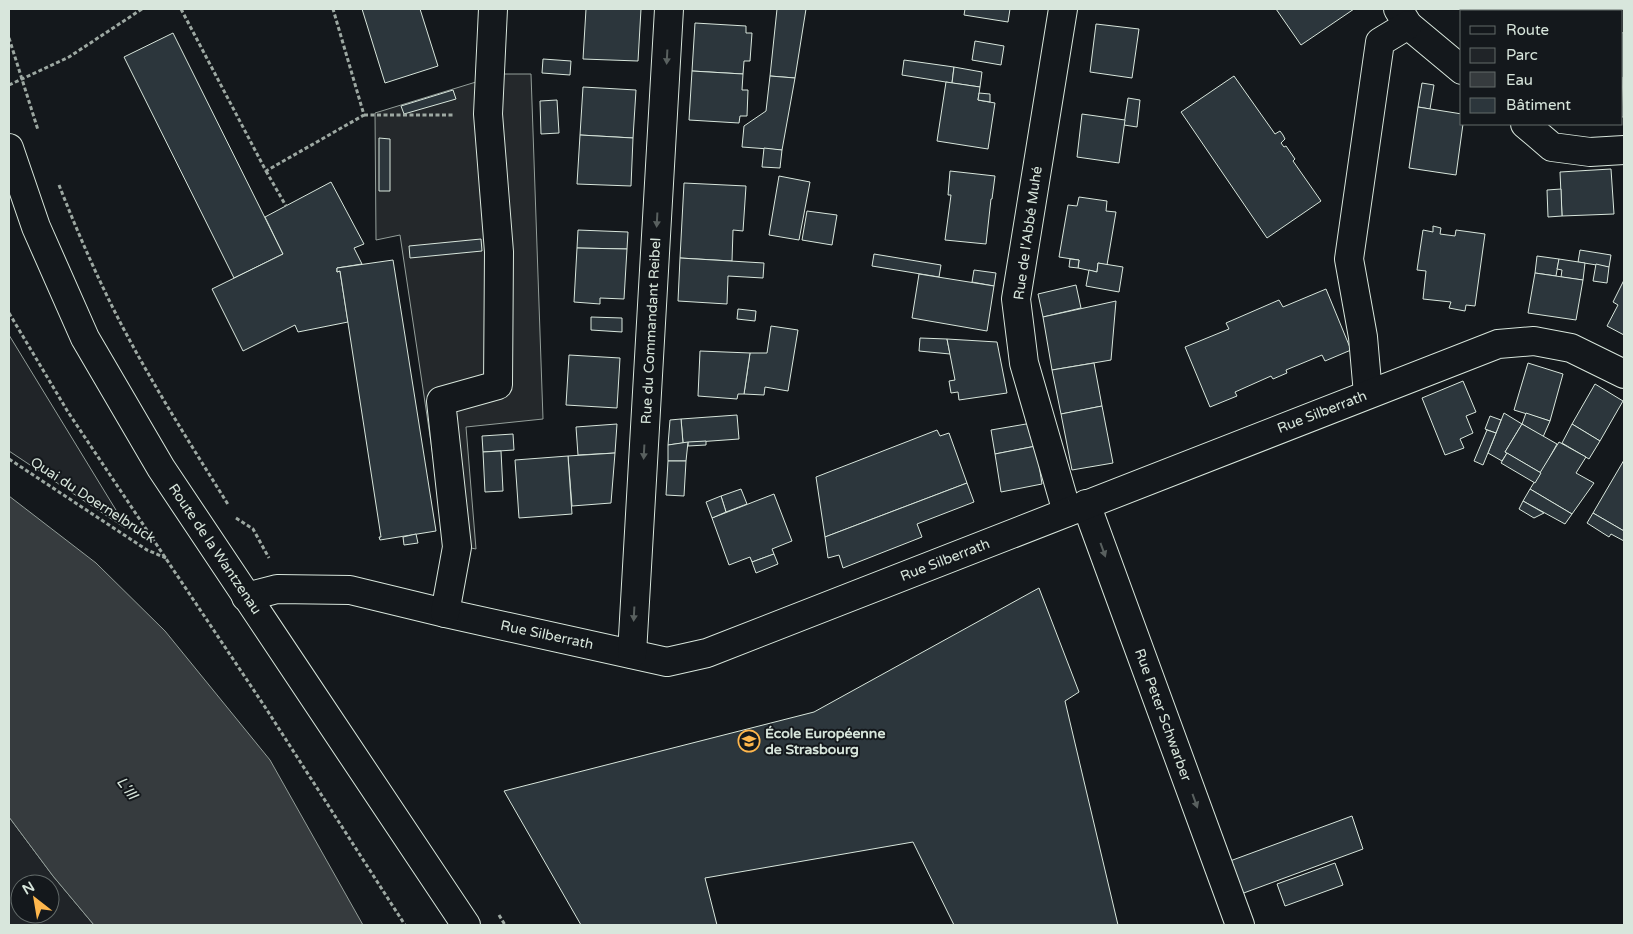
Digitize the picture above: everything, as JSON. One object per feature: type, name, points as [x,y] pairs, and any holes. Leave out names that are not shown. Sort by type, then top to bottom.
[{"type":"street","points":[[445,614],[457,547],[441,401],[498,385],[499,252],[488,114],[493,9]]},
{"type":"street","name":"Rue du Commandant Reibel","points":[[632,654],[669,9]]},
{"type":"street","name":"Rue de l'Abbé Muhé","points":[[1063,9],[1016,299],[1024,363],[1077,508]]},
{"type":"street","points":[[1368,394],[1363,337],[1349,259],[1380,42],[1403,17],[1460,68]]},
{"type":"street","points":[[1526,125],[1552,147],[1590,152],[1624,150]]},
{"type":"street","name":"Route de la Wantzenau","points":[[9,148],[36,227],[84,338],[161,468],[466,925]]},
{"type":"street","name":"Rue Silberrath","points":[[246,597],[277,589],[350,590],[445,614],[667,662],[707,653],[1498,344],[1534,341],[1571,348],[1624,374]]},
{"type":"street","name":"Rue Peter Schwarber","points":[[1077,508],[1240,925]]},
{"type":"path","points":[[9,85],[69,57],[142,9]]},
{"type":"path","points":[[181,9],[286,206]]},
{"type":"path","points":[[333,9],[364,115]]},
{"type":"path","points":[[9,38],[39,134]]},
{"type":"path","points":[[266,171],[364,115],[488,114]]},
{"type":"path","points":[[56,177],[76,227],[119,320],[179,426],[237,520],[253,529],[269,556],[270,568],[288,589]]},
{"type":"path","points":[[9,315],[68,412],[265,707],[405,925]]},
{"type":"path","name":"Quai du Doernelbruck","points":[[9,458],[147,550],[166,558]]},
{"type":"path","points":[[494,909],[505,925]]},
{"type":"green space","points":[[9,335],[119,515],[125,528],[9,451]]},
{"type":"green space","points":[[9,817],[52,874],[10,874],[10,924],[60,924],[60,884],[94,925],[9,925]]},
{"type":"shaded area","points":[[502,74],[531,74],[543,419],[466,427],[476,549],[446,543],[400,235],[376,240],[375,113]]},
{"type":"water","name":"L'Ill","points":[[9,496],[96,563],[165,631],[270,760],[363,925],[94,925],[60,884],[60,874],[52,874],[9,817]]},
{"type":"building","points":[[362,9],[420,9],[438,66],[385,83]]},
{"type":"building","points":[[586,9],[641,9],[638,61],[583,59]]},
{"type":"building","points":[[777,9],[806,9],[795,78],[770,76]]},
{"type":"building","points":[[965,9],[1010,9],[1008,22],[964,15]]},
{"type":"building","points":[[1276,9],[1354,9],[1301,45]]},
{"type":"building","points":[[1544,9],[1570,10],[1544,10]]},
{"type":"building","points":[[695,23],[746,26],[746,33],[752,33],[750,61],[744,61],[743,74],[692,71]]},
{"type":"building","points":[[1096,24],[1139,29],[1132,78],[1090,72]]},
{"type":"building","points":[[1624,32],[1624,100],[1623,88]]},
{"type":"building","points":[[173,33],[283,254],[234,278],[124,57]]},
{"type":"building","points":[[975,41],[1004,46],[1001,65],[972,60]]},
{"type":"building","points":[[543,59],[571,61],[570,75],[542,73]]},
{"type":"building","points":[[904,60],[954,67],[952,83],[902,75]]},
{"type":"building","points":[[954,67],[982,72],[980,87],[952,83]]},
{"type":"building","points":[[692,71],[743,74],[742,90],[748,90],[747,116],[740,116],[739,123],[689,120]]},
{"type":"building","points":[[770,76],[795,78],[782,150],[742,147],[744,126],[766,111]]},
{"type":"building","points":[[1234,76],[1275,134],[1280,131],[1283,135],[1285,139],[1281,143],[1284,147],[1286,146],[1295,159],[1293,161],[1321,201],[1267,238],[1181,112]]},
{"type":"building","points":[[946,82],[980,87],[978,100],[995,103],[988,149],[937,141]]},
{"type":"building","points":[[1422,83],[1434,85],[1430,109],[1418,107]]},
{"type":"building","points":[[583,87],[636,90],[633,138],[580,135]]},
{"type":"building","points":[[453,90],[456,99],[404,114],[401,106]]},
{"type":"building","points":[[979,93],[990,94],[990,102],[978,100]]},
{"type":"building","points":[[1128,98],[1140,100],[1137,127],[1124,125]]},
{"type":"building","points":[[557,100],[559,133],[541,134],[540,101]]},
{"type":"building","points":[[1418,107],[1460,114],[1460,125],[1463,125],[1456,175],[1409,168]]},
{"type":"building","points":[[1082,114],[1125,120],[1119,163],[1077,157]]},
{"type":"building","points":[[580,135],[633,138],[631,186],[577,184]]},
{"type":"building","points":[[379,138],[390,139],[390,191],[379,191]]},
{"type":"building","points":[[764,148],[782,150],[780,168],[762,167]]},
{"type":"building","points":[[1611,169],[1614,214],[1562,216],[1560,172]]},
{"type":"building","points":[[950,171],[995,176],[986,244],[945,240],[951,195],[948,195]]},
{"type":"building","points":[[779,176],[810,182],[799,240],[769,235]]},
{"type":"building","points":[[331,182],[364,244],[354,248],[362,264],[337,268],[337,272],[340,271],[348,322],[298,332],[295,325],[243,351],[212,289],[283,254],[265,217]]},
{"type":"building","points":[[684,183],[746,186],[743,231],[733,230],[732,261],[680,258]]},
{"type":"building","points":[[1561,189],[1562,216],[1548,217],[1547,190]]},
{"type":"building","points":[[1079,197],[1107,201],[1106,211],[1116,212],[1107,265],[1098,263],[1097,272],[1078,268],[1079,260],[1059,257],[1068,205],[1077,206]]},
{"type":"building","points":[[807,211],[837,215],[832,245],[802,240]]},
{"type":"building","points":[[1433,226],[1441,228],[1440,234],[1455,236],[1456,230],[1485,234],[1475,306],[1466,305],[1465,311],[1449,308],[1451,302],[1423,299],[1426,271],[1417,270],[1423,230],[1433,232]]},
{"type":"building","points":[[578,230],[628,232],[627,249],[577,248]]},
{"type":"building","points":[[481,239],[482,251],[410,258],[409,246]]},
{"type":"building","points":[[577,248],[627,249],[624,299],[600,298],[600,304],[574,302]]},
{"type":"building","points":[[1580,250],[1611,255],[1609,267],[1578,262]]},
{"type":"building","points":[[874,254],[941,265],[939,277],[872,266]]},
{"type":"building","points":[[1537,256],[1559,259],[1556,276],[1535,273]]},
{"type":"building","points":[[680,258],[764,263],[763,278],[728,276],[727,304],[678,301]]},
{"type":"building","points":[[1070,259],[1079,260],[1078,268],[1069,267]]},
{"type":"building","points":[[1559,259],[1585,263],[1583,280],[1561,277],[1562,270],[1557,269]]},
{"type":"building","points":[[393,260],[436,531],[380,540],[340,271],[337,272],[337,268]]},
{"type":"building","points":[[1098,263],[1123,267],[1119,292],[1086,286],[1089,270],[1097,272]]},
{"type":"building","points":[[1596,264],[1609,267],[1607,283],[1593,281]]},
{"type":"building","points":[[974,270],[996,273],[994,286],[972,282]]},
{"type":"building","points":[[1535,273],[1583,280],[1576,320],[1528,313]]},
{"type":"building","points":[[919,274],[994,286],[987,331],[912,318]]},
{"type":"building","points":[[1624,280],[1624,335],[1607,326],[1618,305],[1613,302]]},
{"type":"building","points":[[1076,285],[1081,308],[1043,317],[1038,294]]},
{"type":"building","points":[[1326,289],[1351,350],[1325,361],[1322,355],[1286,370],[1287,373],[1273,379],[1271,376],[1235,392],[1237,396],[1210,407],[1185,347],[1229,329],[1226,323],[1279,300],[1283,307]]},
{"type":"building","points":[[1116,301],[1111,360],[1052,370],[1043,317]]},
{"type":"building","points":[[738,309],[756,311],[755,321],[737,319]]},
{"type":"building","points":[[591,317],[622,318],[622,332],[591,330]]},
{"type":"building","points":[[771,326],[798,330],[788,391],[765,387],[764,395],[744,394],[750,353],[767,353]]},
{"type":"building","points":[[920,338],[947,339],[950,354],[919,351]]},
{"type":"building","points":[[947,339],[997,342],[1007,393],[959,400],[958,392],[951,393],[949,381],[955,380]]},
{"type":"building","points":[[700,351],[750,353],[744,394],[738,394],[737,399],[698,396]]},
{"type":"building","points":[[569,355],[620,358],[617,408],[566,405]]},
{"type":"building","points":[[1094,363],[1102,406],[1061,414],[1052,370]]},
{"type":"building","points":[[1528,363],[1563,374],[1550,421],[1514,410]]},
{"type":"building","points":[[1463,381],[1476,412],[1466,416],[1473,433],[1460,439],[1464,448],[1445,455],[1422,398]]},
{"type":"building","points":[[1595,384],[1623,401],[1600,441],[1572,424]]},
{"type":"building","points":[[1102,406],[1113,463],[1072,470],[1061,414]]},
{"type":"building","points":[[1504,413],[1522,424],[1505,452],[1507,453],[1502,461],[1488,453]]},
{"type":"building","points":[[1526,413],[1550,421],[1543,437],[1522,424]]},
{"type":"building","points":[[737,415],[739,439],[683,443],[681,419]]},
{"type":"building","points":[[1490,416],[1501,420],[1496,433],[1485,429]]},
{"type":"building","points":[[681,419],[683,443],[668,445],[670,420]]},
{"type":"building","points":[[1032,423],[1036,446],[995,454],[991,430]]},
{"type":"building","points":[[617,424],[615,453],[578,455],[576,427]]},
{"type":"building","points":[[1522,424],[1557,444],[1541,473],[1505,452]]},
{"type":"building","points":[[1572,424],[1600,441],[1589,459],[1562,443]]},
{"type":"building","points":[[937,430],[940,436],[949,433],[967,483],[825,537],[816,477]]},
{"type":"building","points":[[1487,430],[1496,433],[1483,465],[1474,461]]},
{"type":"building","points":[[513,434],[514,450],[483,452],[482,436]]},
{"type":"building","points":[[706,441],[706,445],[688,446],[688,442]]},
{"type":"building","points":[[688,442],[686,461],[668,461],[668,445]]},
{"type":"building","points":[[1559,442],[1586,457],[1576,473],[1594,483],[1572,514],[1530,489]]},
{"type":"building","points":[[1036,446],[1042,484],[1001,492],[995,454]]},
{"type":"building","points":[[501,451],[503,491],[485,492],[483,452]]},
{"type":"building","points":[[615,453],[611,503],[572,506],[568,456]]},
{"type":"building","points":[[1507,453],[1541,473],[1535,483],[1501,463]]},
{"type":"building","points":[[568,456],[572,514],[519,518],[515,460]]},
{"type":"building","points":[[1624,460],[1624,531],[1593,513]]},
{"type":"building","points":[[668,461],[686,461],[684,496],[666,495]]},
{"type":"building","points":[[967,483],[974,502],[917,524],[922,537],[843,568],[839,555],[828,558],[825,537]]},
{"type":"building","points":[[741,489],[747,504],[726,512],[721,496]]},
{"type":"building","points":[[1530,489],[1572,514],[1565,524],[1523,501]]},
{"type":"building","points":[[774,494],[792,541],[772,549],[774,554],[752,562],[750,557],[729,565],[712,518]]},
{"type":"building","points":[[721,496],[726,512],[712,518],[706,502]]},
{"type":"building","points":[[1523,501],[1544,513],[1534,518],[1519,509]]},
{"type":"building","points":[[1593,513],[1624,531],[1624,541],[1611,534],[1609,537],[1587,523]]},
{"type":"building","points":[[416,534],[418,543],[404,545],[403,537]]},
{"type":"building","points":[[774,554],[778,564],[756,573],[752,562]]},
{"type":"building","points":[[1039,588],[1079,692],[1065,701],[1118,925],[954,925],[913,842],[705,878],[717,925],[581,925],[504,791],[814,712]]},
{"type":"building","points":[[1352,816],[1363,849],[1241,894],[1230,861]]},
{"type":"building","points":[[1335,863],[1343,885],[1285,906],[1277,884]]},
{"type":"place","name":"École Européenne de Strasbourg","points":[[749,741]]}]
